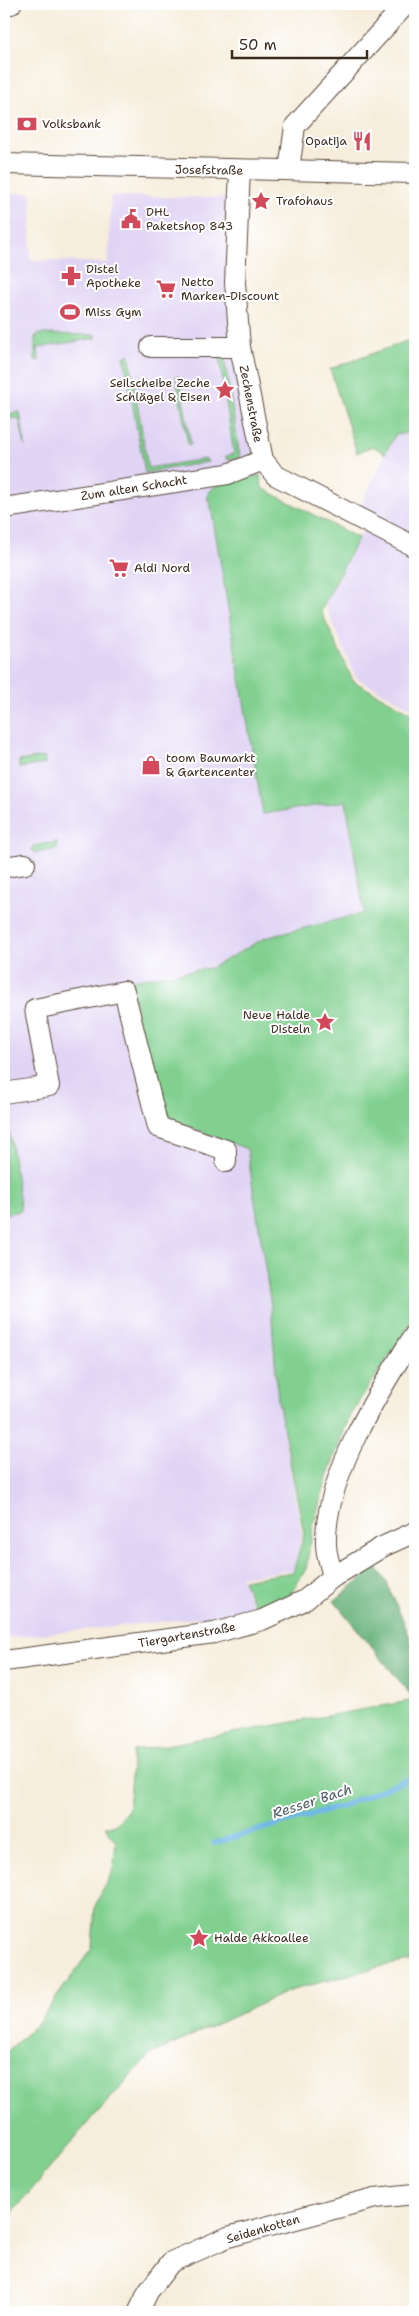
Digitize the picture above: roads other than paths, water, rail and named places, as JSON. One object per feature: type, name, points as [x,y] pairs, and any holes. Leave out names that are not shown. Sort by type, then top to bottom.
[{"type":"street","points":[[4,5],[11,4]]},
{"type":"street","points":[[289,170],[295,126],[406,4]]},
{"type":"street","name":"Josefstraße","points":[[4,164],[415,173]]},
{"type":"street","name":"Zechenstraße","points":[[240,170],[235,283],[240,347],[263,460],[275,475],[415,547]]},
{"type":"street","points":[[151,347],[240,347]]},
{"type":"street","name":"Zum alten Schacht","points":[[4,508],[228,474],[263,460]]},
{"type":"street","points":[[4,867],[25,864]]},
{"type":"street","points":[[4,1093],[49,1086],[35,1008],[124,991],[158,1127],[226,1150],[226,1162]]},
{"type":"street","points":[[334,1578],[326,1545],[328,1516],[336,1488],[354,1440],[415,1334]]},
{"type":"street","name":"Tiergartenstraße","points":[[4,1661],[214,1633],[262,1620],[305,1600],[334,1578],[382,1547],[415,1532]]},
{"type":"street","name":"Seidenkotten","points":[[139,2312],[148,2292],[171,2262],[228,2237],[375,2198],[415,2194]]},
{"type":"waterway","name":"Resser Bach","points":[[214,1843],[342,1806],[415,1776]]},
{"type":"place","name":"Volksbank","points":[[27,124]]},
{"type":"place","name":"Opatija","points":[[362,141]]},
{"type":"place","name":"Trafohaus","points":[[261,201]]},
{"type":"place","name":"DHL Paketshop 843","points":[[131,219]]},
{"type":"place","name":"Distel Apotheke","points":[[71,276]]},
{"type":"place","name":"Netto Marken-Discount","points":[[166,289]]},
{"type":"place","name":"Miss Gym","points":[[70,312]]},
{"type":"place","name":"Seilscheibe Zeche Schlägel & Eisen","points":[[225,390]]},
{"type":"place","name":"Aldi Nord","points":[[119,568]]},
{"type":"place","name":"toom Baumarkt & Gartencenter","points":[[151,765]]},
{"type":"place","name":"Neue Halde Disteln","points":[[325,1022]]},
{"type":"place","name":"Halde Akkoallee","points":[[199,1938]]}]
